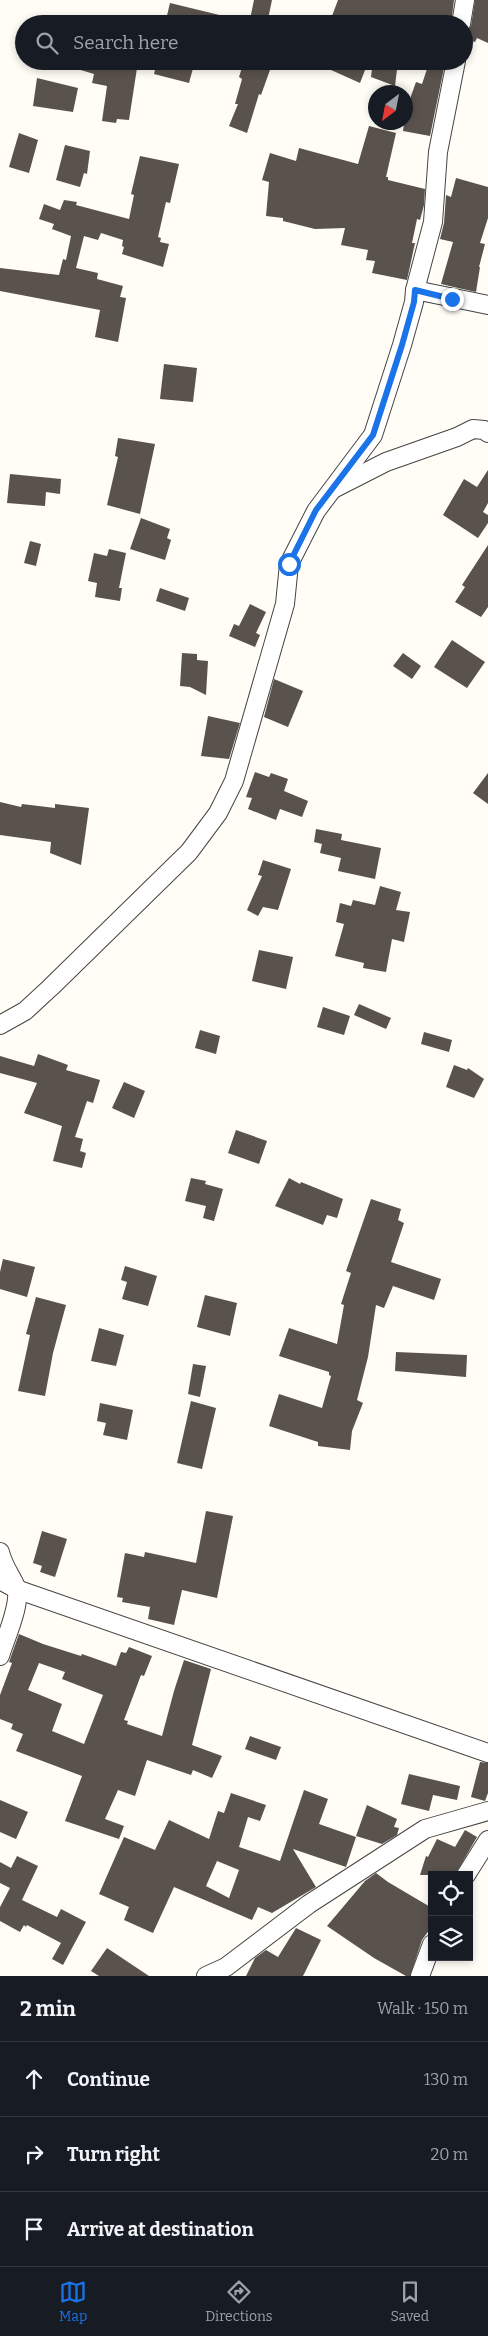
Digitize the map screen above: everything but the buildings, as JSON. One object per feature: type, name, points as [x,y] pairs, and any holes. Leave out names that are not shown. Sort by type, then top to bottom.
[{"type":"street","points":[[462,15],[465,0]]},
{"type":"street","points":[[0,1025],[32,1005],[189,852],[209,828],[234,781],[284,604],[289,564],[316,510],[373,435],[402,345],[433,222],[438,152],[454,70]]},
{"type":"street","points":[[415,290],[488,305]]},
{"type":"street","points":[[331,490],[386,462],[457,437],[473,429],[484,430],[488,433]]},
{"type":"street","points":[[0,1552],[2,1563],[16,1588],[17,1602],[0,1656]]},
{"type":"street","points":[[0,1580],[16,1588],[488,1753]]},
{"type":"street","points":[[206,1976],[231,1972],[309,1904],[425,1829],[488,1811]]},
{"type":"street","points":[[469,1871],[488,1840]]},
{"type":"street","points":[[420,1976],[428,1955]]},
{"type":"route","points":[[289,564],[316,510],[373,435],[402,345],[414,302],[415,290],[452,299]]}]
